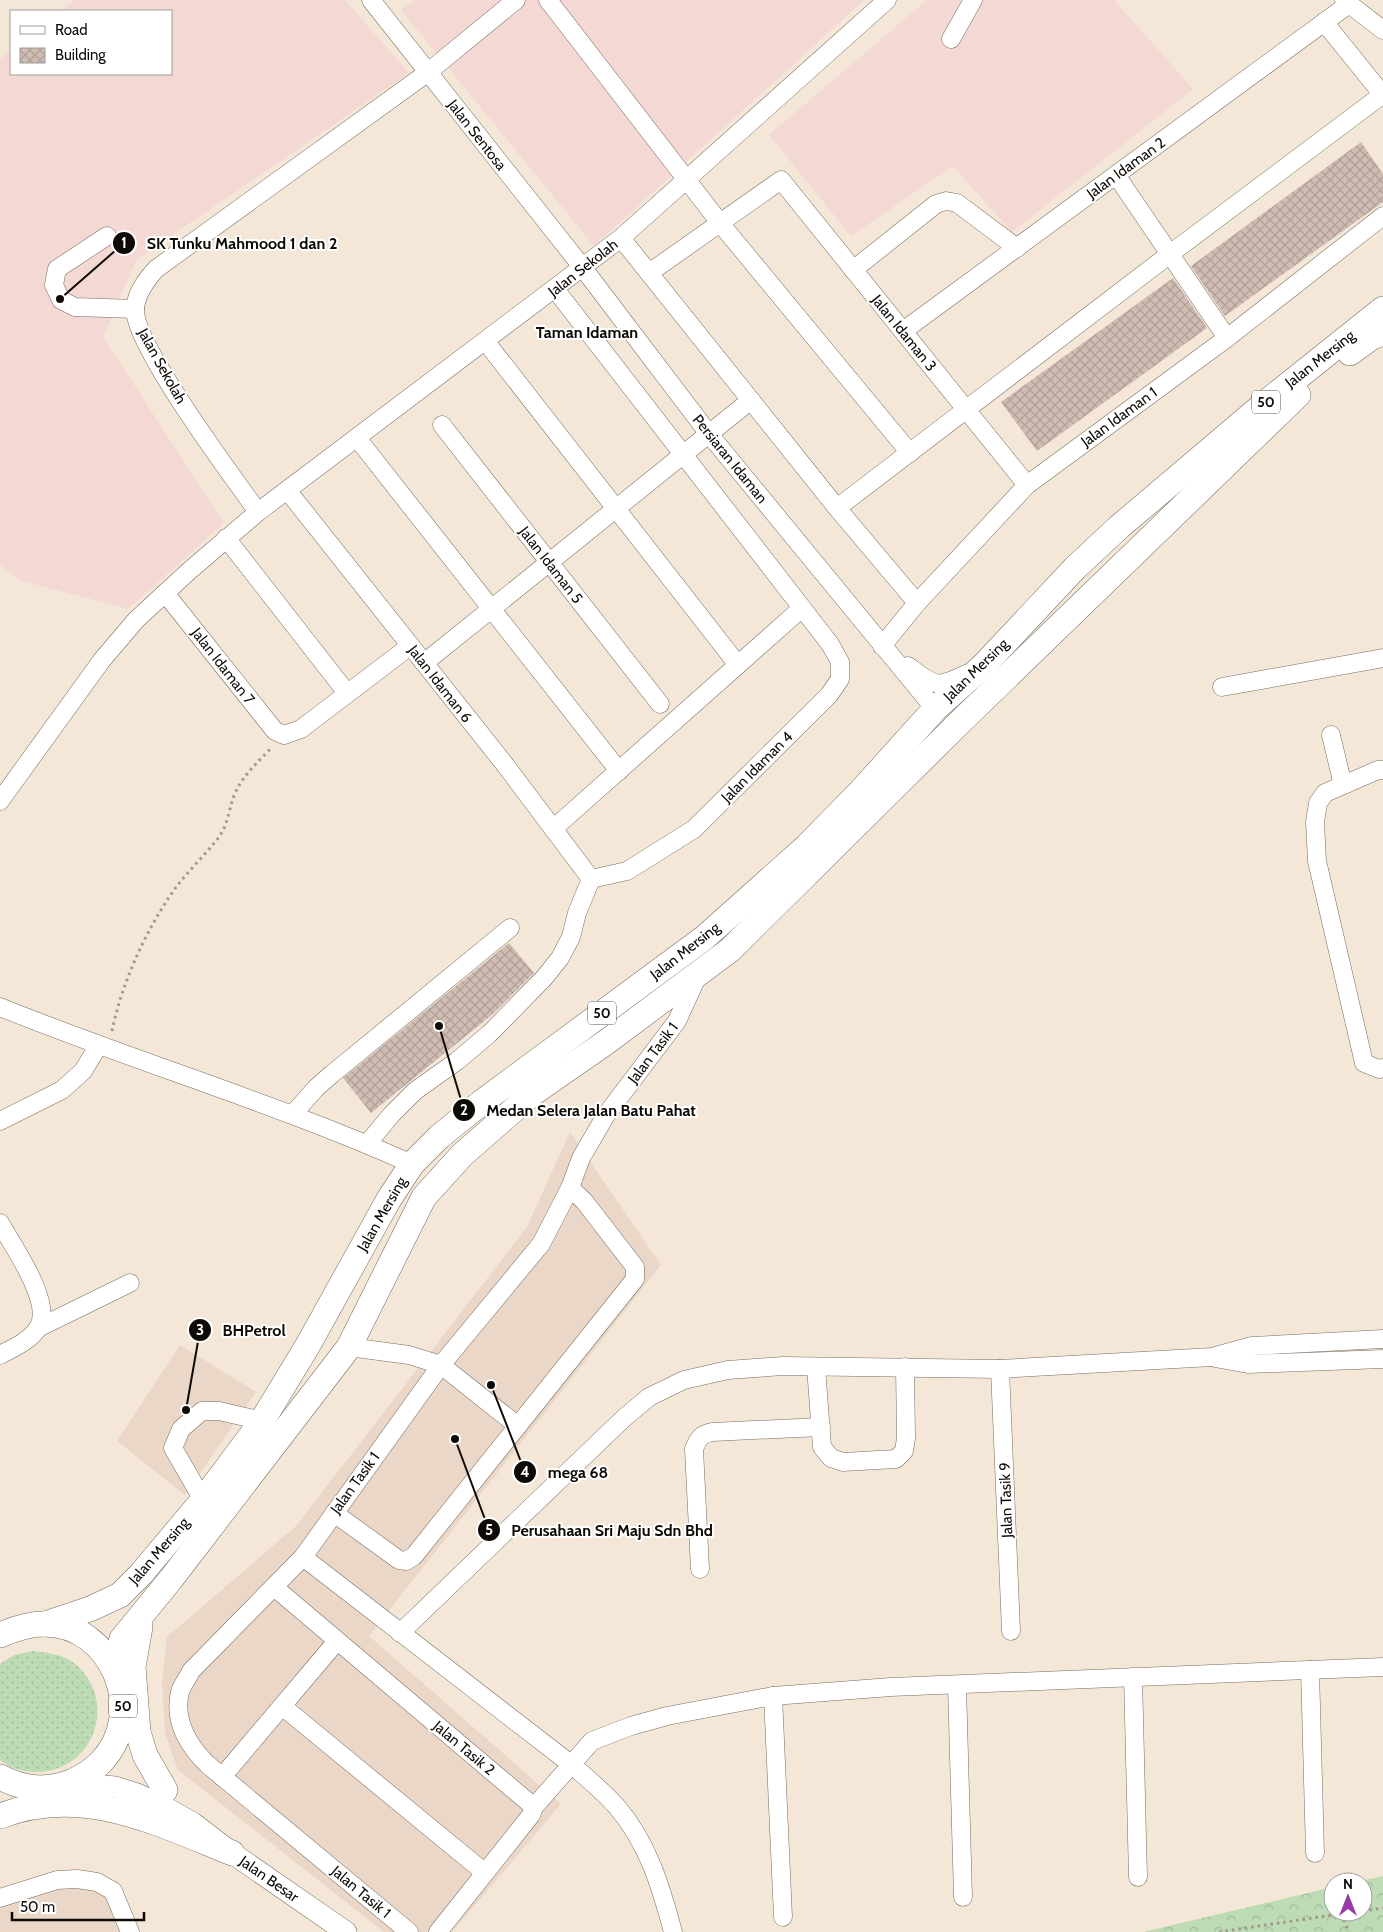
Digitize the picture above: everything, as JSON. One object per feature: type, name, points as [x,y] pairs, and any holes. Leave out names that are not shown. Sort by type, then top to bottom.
[{"type":"highway","name":"Jalan Mersing","points":[[45,1624],[90,1609],[120,1595],[203,1500],[262,1422],[389,1200],[412,1164],[439,1137],[482,1102],[718,926],[806,847],[860,792],[935,709],[984,665],[1075,568],[1119,527],[1264,404],[1383,310]]},
{"type":"highway","name":"Jalan Mersing","points":[[116,1672],[116,1661],[122,1639],[171,1579],[350,1347],[424,1197],[462,1155],[534,1094],[730,950],[955,727],[1313,379],[1372,337],[1383,333]]},
{"type":"highway","points":[[4,1626],[109,1585],[163,1548]]},
{"type":"highway","points":[[142,1614],[133,1667],[138,1732],[145,1755],[165,1790]]},
{"type":"highway","name":"50","points":[[4,1626],[45,1624],[67,1628],[87,1638],[104,1653],[116,1672],[122,1692],[123,1712],[119,1733],[108,1754],[91,1772],[70,1783],[50,1788],[4,1785]]},
{"type":"highway","points":[[0,1816],[19,1809],[72,1803],[139,1817],[232,1853]]},
{"type":"main road","name":"Jalan Besar","points":[[119,1733],[145,1768],[193,1823]]},
{"type":"main road","name":"Jalan Besar","points":[[70,1783],[115,1787],[137,1794],[193,1823],[342,1931]]},
{"type":"street","name":"Jalan Sentosa","points":[[371,0],[583,268]]},
{"type":"street","name":"Jalan Sekolah","points":[[258,512],[215,454],[157,363],[141,333],[135,309],[142,284],[156,269],[427,73],[516,0]]},
{"type":"street","points":[[548,0],[720,223],[910,453]]},
{"type":"street","name":"Jalan Sekolah","points":[[0,801],[53,725],[102,660],[136,620],[165,593],[258,512],[486,342],[621,238],[887,0]]},
{"type":"street","points":[[952,39],[973,0]]},
{"type":"street","points":[[1346,2],[1383,30]]},
{"type":"street","name":"Jalan Idaman 2","points":[[903,331],[1324,22],[1346,2]]},
{"type":"street","points":[[838,508],[1170,254],[1383,95],[1324,22]]},
{"type":"street","points":[[1116,175],[1227,338]]},
{"type":"street","name":"Jalan Idaman 3","points":[[720,223],[781,180],[1027,485]]},
{"type":"street","points":[[853,270],[936,204],[946,201],[957,203],[1017,248]]},
{"type":"street","name":"Jalan Idaman 1","points":[[882,646],[917,602],[1027,485],[1227,338],[1383,216]]},
{"type":"street","points":[[649,273],[720,223]]},
{"type":"street","points":[[107,236],[57,269],[54,284],[61,300],[75,308],[135,309]]},
{"type":"street","points":[[621,238],[838,508],[917,602]]},
{"type":"street","name":"Persiaran Idaman","points":[[583,268],[709,434],[935,709]]},
{"type":"street","name":"Jalan Idaman 4","points":[[555,289],[830,644],[840,662],[840,679],[829,695],[694,829],[627,871],[591,879]]},
{"type":"street","points":[[1332,349],[1383,295]]},
{"type":"street","points":[[486,342],[738,665]]},
{"type":"street","points":[[424,663],[751,400]]},
{"type":"street","name":"Jalan Idaman 5","points":[[442,426],[660,704]]},
{"type":"street","points":[[357,438],[619,771]]},
{"type":"street","name":"Jalan Idaman 6","points":[[287,490],[591,879]]},
{"type":"street","points":[[226,538],[347,693]]},
{"type":"street","name":"Jalan Idaman 7","points":[[165,593],[275,732],[284,735]]},
{"type":"street","points":[[553,829],[802,608]]},
{"type":"street","points":[[284,735],[301,729],[410,646]]},
{"type":"street","name":"Persiaran Idaman","points":[[882,646],[930,683],[946,684],[984,665]]},
{"type":"street","points":[[1222,687],[1383,658]]},
{"type":"street","points":[[1331,735],[1341,777],[1346,784]]},
{"type":"street","points":[[1383,770],[1378,770],[1325,793],[1318,802],[1315,822],[1317,861],[1364,1063],[1379,1069],[1383,1068]]},
{"type":"street","points":[[367,1144],[409,1097],[457,1062],[489,1034],[544,978],[560,958],[571,937],[577,913],[591,879]]},
{"type":"street","points":[[293,1114],[316,1088],[332,1074],[510,928]]},
{"type":"street","name":"Jalan Tasik 1","points":[[409,1932],[222,1777],[193,1750],[183,1732],[178,1712],[180,1692],[191,1671],[303,1556],[441,1365],[541,1244],[570,1188],[581,1158],[606,1115],[677,1021],[699,973]]},
{"type":"street","points":[[0,1007],[293,1114],[412,1164]]},
{"type":"street","points":[[0,1121],[62,1090],[106,1047]]},
{"type":"street","points":[[334,1513],[399,1560],[406,1561],[414,1556],[635,1279],[635,1267],[590,1208],[570,1188]]},
{"type":"street","points":[[0,1223],[37,1290],[42,1316],[38,1328]]},
{"type":"street","points":[[0,1355],[25,1340],[38,1328],[130,1284]]},
{"type":"street","points":[[1212,1358],[1252,1346],[1383,1339]]},
{"type":"street","points":[[350,1347],[409,1355],[441,1365],[518,1426]]},
{"type":"street","points":[[400,1633],[590,1449],[649,1397],[684,1380],[728,1370],[783,1366],[1000,1369],[1212,1358],[1248,1364],[1383,1359]]},
{"type":"street","points":[[816,1367],[822,1447],[831,1458],[843,1462],[896,1459],[904,1450],[906,1438],[905,1367]]},
{"type":"street","name":"Jalan Tasik 9","points":[[1000,1369],[1011,1631]]},
{"type":"street","points":[[203,1500],[173,1448],[181,1428],[202,1411],[220,1411],[262,1422]]},
{"type":"street","points":[[700,1568],[694,1449],[700,1437],[703,1434],[712,1432],[821,1427]]},
{"type":"street","points":[[303,1556],[572,1765],[617,1807],[644,1847],[658,1881],[673,1932]]},
{"type":"street","name":"Jalan Tasik 2","points":[[274,1587],[534,1807]]},
{"type":"street","points":[[222,1777],[337,1641]]},
{"type":"street","points":[[438,1932],[531,1815],[534,1807],[592,1742],[631,1726],[702,1709],[773,1696],[891,1687],[957,1686],[1383,1667]]},
{"type":"street","points":[[1310,1670],[1315,1853]]},
{"type":"street","points":[[1134,1678],[1138,1877]]},
{"type":"street","points":[[957,1686],[963,1897]]},
{"type":"street","points":[[773,1696],[782,1917]]},
{"type":"street","points":[[282,1706],[484,1872]]},
{"type":"street","points":[[0,1898],[57,1880],[77,1879],[97,1882],[112,1891],[130,1932]]},
{"type":"path","points":[[106,1047],[112,1032],[116,1013],[139,951],[151,928],[177,886],[200,856],[220,836],[234,797],[245,775],[284,735]]},
{"type":"path","points":[[1219,1932],[1323,1917]]},
{"type":"shaded area","points":[[75,0],[345,0],[409,73],[136,260],[103,337],[224,523],[128,609],[19,580],[0,565],[0,59],[10,52],[10,75],[172,75],[172,10],[62,10]]},
{"type":"shaded area","points":[[415,0],[864,0],[594,246],[401,10]]},
{"type":"shaded area","points":[[927,0],[1114,0],[1193,89],[1012,232],[953,166],[851,236],[769,135]]},
{"type":"shaded area","points":[[570,1132],[661,1265],[369,1636],[561,1804],[452,1932],[384,1932],[178,1770],[165,1733],[162,1682],[167,1637],[296,1526],[527,1227]]},
{"type":"shaded area","points":[[180,1345],[256,1392],[185,1495],[117,1441]]},
{"type":"shaded area","points":[[98,1878],[134,1932],[0,1932],[0,1894]]},
{"type":"green space","points":[[34,1651],[60,1656],[74,1663],[88,1678],[96,1696],[97,1714],[94,1732],[85,1748],[72,1761],[56,1769],[35,1772],[16,1769],[0,1760],[0,1664],[14,1655]]},
{"type":"green space","points":[[1383,1876],[1383,1932],[1143,1932],[1323,1889],[1323,1922],[1373,1922],[1373,1878]]},
{"type":"building","points":[[1361,142],[1383,174],[1383,202],[1225,316],[1191,266]]},
{"type":"building","points":[[1173,278],[1207,328],[1037,451],[1001,402]]},
{"type":"building","points":[[509,943],[534,973],[493,1014],[371,1113],[343,1078]]},
{"type":"place","name":"SK Tunku Mahmood 1 dan 2","points":[[60,299]]},
{"type":"place","name":"Medan Selera Jalan Batu Pahat","points":[[439,1026]]},
{"type":"place","name":"mega 68","points":[[491,1385]]},
{"type":"place","name":"BHPetrol","points":[[186,1410]]},
{"type":"place","name":"Perusahaan Sri Maju Sdn Bhd","points":[[455,1439]]},
{"type":"district","name":"Taman Idaman","points":[[587,332]]}]
